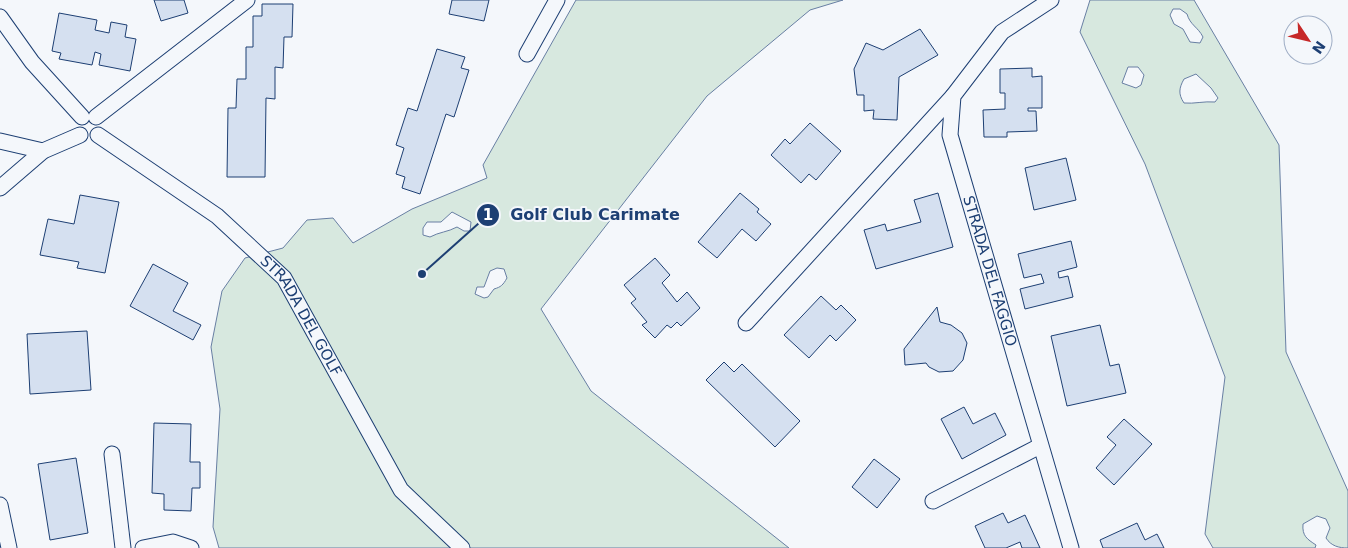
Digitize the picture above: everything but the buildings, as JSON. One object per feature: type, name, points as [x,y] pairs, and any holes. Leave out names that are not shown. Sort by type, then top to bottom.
[{"type":"street","points":[[0,17],[32,62],[89,117],[101,125],[98,135],[91,139],[80,135],[77,129],[80,120],[89,117],[247,0]]},
{"type":"street","points":[[526,54],[558,0]]},
{"type":"street","points":[[746,323],[953,96],[1002,32],[1051,0]]},
{"type":"street","name":"STRADA DEL FAGGIO","points":[[953,96],[950,135],[1071,548]]},
{"type":"street","points":[[0,188],[42,151],[80,135]]},
{"type":"street","name":"STRADA DEL GOLF","points":[[98,135],[217,216],[284,278],[401,490],[458,546]]},
{"type":"street","points":[[0,141],[42,151]]},
{"type":"street","points":[[933,501],[1040,446]]},
{"type":"street","points":[[112,454],[123,548]]},
{"type":"street","points":[[0,505],[9,548]]},
{"type":"street","points":[[143,548],[173,542],[191,548]]},
{"type":"shaded area","points":[[576,0],[843,0],[810,10],[707,96],[541,309],[591,391],[789,548],[462,548],[454,542],[450,548],[219,548],[213,527],[220,409],[211,347],[222,291],[245,258],[283,248],[307,220],[333,218],[353,243],[412,209],[487,178],[483,165]],"holes":[[[452,212],[471,222],[470,231],[464,231],[457,227],[430,237],[423,235],[423,228],[427,222],[441,222]],[[497,268],[504,269],[507,278],[503,284],[494,289],[488,297],[484,298],[475,294],[477,287],[484,287],[490,271]]]},
{"type":"shaded area","points":[[1090,0],[1194,0],[1279,145],[1286,352],[1348,491],[1348,548],[1335,546],[1328,541],[1326,538],[1330,528],[1326,519],[1317,516],[1303,524],[1304,534],[1316,545],[1315,548],[1213,548],[1205,534],[1225,377],[1145,164],[1080,32]],"holes":[[[1173,9],[1180,9],[1187,14],[1190,21],[1203,37],[1200,43],[1190,42],[1183,29],[1174,24],[1170,15]],[[1128,67],[1138,67],[1144,75],[1141,85],[1136,88],[1122,83]],[[1196,74],[1211,88],[1218,98],[1215,102],[1184,103],[1180,91],[1184,79]]]},
{"type":"place","name":"Golf Club Carimate","points":[[422,274]]}]
